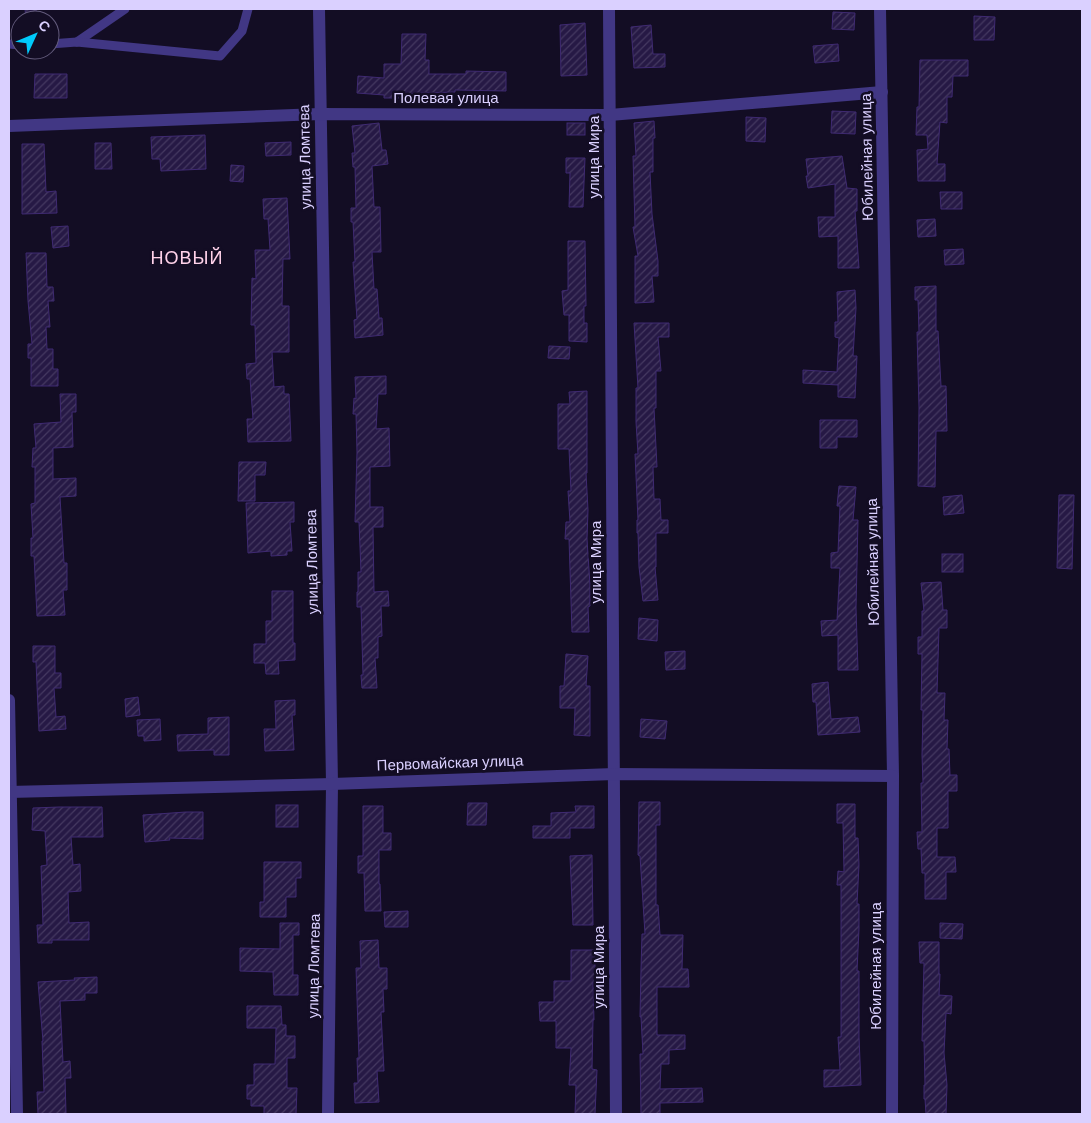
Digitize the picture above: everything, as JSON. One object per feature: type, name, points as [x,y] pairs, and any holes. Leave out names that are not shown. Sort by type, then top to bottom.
[{"type":"street","name":"улица Ломтева","points":[[319,9],[332,784],[328,1114]]},
{"type":"street","name":"улица Мира","points":[[609,9],[616,1114]]},
{"type":"street","name":"Юбилейная улица","points":[[880,9],[893,776],[892,1114]]},
{"type":"street","name":"Полевая улица","points":[[9,126],[320,114],[610,115],[882,92]]},
{"type":"street","points":[[9,700],[17,1114]]},
{"type":"street","name":"Первомайская улица","points":[[10,792],[332,784],[614,774],[893,776]]},
{"type":"lane","points":[[76,42],[125,9]]},
{"type":"lane","points":[[60,43],[76,42],[220,56],[242,31],[248,9]]},
{"type":"building","points":[[833,12],[855,13],[854,30],[832,29]]},
{"type":"building","points":[[974,16],[995,17],[994,40],[974,40]]},
{"type":"building","points":[[585,23],[587,75],[561,76],[560,25]]},
{"type":"building","points":[[651,25],[653,54],[665,54],[665,67],[634,68],[631,27]]},
{"type":"building","points":[[402,34],[426,34],[425,60],[429,60],[429,74],[466,74],[466,71],[506,72],[506,91],[455,90],[455,92],[401,94],[401,98],[384,98],[384,95],[357,93],[358,76],[384,78],[384,64],[401,64]]},
{"type":"building","points":[[838,44],[839,61],[815,63],[813,46]]},
{"type":"building","points":[[920,60],[968,60],[968,76],[953,76],[952,97],[947,97],[947,123],[940,122],[937,164],[945,164],[945,181],[918,181],[917,150],[928,149],[927,135],[916,135],[917,107],[919,107]]},
{"type":"building","points":[[35,74],[67,74],[67,98],[34,98]]},
{"type":"building","points":[[832,111],[856,112],[855,134],[831,133]]},
{"type":"building","points":[[746,117],[766,118],[765,142],[746,141]]},
{"type":"building","points":[[654,121],[653,172],[650,172],[658,276],[652,276],[654,302],[635,303],[635,256],[638,256],[633,227],[635,227],[633,156],[636,156],[634,123]]},
{"type":"building","points":[[379,123],[382,150],[386,150],[388,164],[372,166],[374,207],[380,207],[381,252],[372,252],[374,289],[377,289],[379,318],[382,318],[383,335],[355,338],[354,320],[357,319],[351,208],[356,208],[355,167],[353,167],[352,153],[355,153],[352,126]]},
{"type":"building","points":[[567,123],[585,123],[585,135],[567,135]]},
{"type":"building","points":[[205,135],[206,169],[161,171],[160,159],[152,159],[151,137]]},
{"type":"building","points":[[291,142],[291,155],[266,156],[265,143]]},
{"type":"building","points":[[95,143],[111,143],[112,169],[95,169]]},
{"type":"building","points":[[22,144],[44,144],[46,192],[56,191],[57,213],[22,214]]},
{"type":"building","points":[[842,156],[847,188],[857,189],[857,211],[855,211],[859,268],[838,268],[838,236],[819,237],[818,217],[835,217],[835,184],[808,188],[806,176],[808,176],[806,159]]},
{"type":"building","points":[[566,158],[585,158],[583,207],[569,207],[570,173],[566,173]]},
{"type":"building","points":[[231,165],[244,166],[243,182],[230,181]]},
{"type":"building","points":[[940,192],[962,192],[962,209],[941,209]]},
{"type":"building","points":[[287,198],[290,259],[283,259],[282,306],[289,306],[289,352],[272,352],[274,387],[284,386],[284,394],[289,394],[291,441],[248,442],[247,419],[253,419],[250,379],[247,379],[246,364],[256,363],[255,325],[251,325],[252,278],[256,279],[255,250],[270,250],[268,219],[264,219],[263,199]]},
{"type":"building","points":[[935,219],[936,236],[918,237],[917,220]]},
{"type":"building","points":[[68,226],[69,246],[53,248],[51,227]]},
{"type":"building","points":[[568,241],[585,241],[586,306],[584,306],[584,323],[587,323],[587,342],[569,341],[569,315],[564,315],[562,291],[568,290]]},
{"type":"building","points":[[963,249],[964,264],[945,265],[944,250]]},
{"type":"building","points":[[26,253],[46,253],[47,287],[53,287],[54,301],[48,301],[50,327],[46,327],[47,349],[53,349],[53,369],[58,369],[58,386],[31,386],[31,358],[28,358],[28,344],[32,344]]},
{"type":"building","points":[[936,286],[936,331],[938,331],[941,386],[946,386],[947,431],[936,431],[935,487],[918,486],[919,408],[917,332],[919,332],[918,300],[915,300],[915,287]]},
{"type":"building","points":[[855,290],[856,308],[853,356],[857,356],[855,398],[838,397],[838,385],[803,383],[803,370],[837,372],[839,338],[835,337],[835,322],[838,322],[837,292]]},
{"type":"building","points":[[634,323],[669,323],[669,337],[658,337],[661,371],[656,371],[656,408],[654,408],[657,467],[653,467],[654,499],[660,499],[661,520],[668,520],[668,533],[656,533],[655,567],[658,600],[643,601],[637,533],[635,454],[638,454],[636,388],[638,388]]},
{"type":"building","points":[[549,346],[570,347],[569,359],[548,358]]},
{"type":"building","points":[[386,376],[386,394],[378,394],[376,429],[389,428],[390,466],[370,467],[370,507],[383,507],[383,527],[373,527],[374,592],[388,591],[389,606],[381,606],[382,636],[378,637],[378,658],[375,658],[377,688],[362,688],[361,607],[357,607],[358,572],[361,572],[359,522],[355,522],[357,452],[356,414],[353,414],[354,398],[356,399],[355,377]]},
{"type":"building","points":[[587,391],[586,473],[590,585],[590,606],[588,607],[589,632],[572,632],[569,539],[565,539],[566,522],[570,522],[568,491],[571,491],[569,449],[558,449],[558,404],[570,404],[569,392]]},
{"type":"building","points":[[60,394],[76,394],[76,412],[72,412],[73,447],[53,448],[53,479],[76,478],[76,496],[60,497],[64,563],[67,563],[67,590],[63,590],[65,615],[37,616],[34,556],[31,556],[31,538],[33,538],[31,504],[35,503],[35,467],[32,467],[33,448],[36,448],[34,424],[61,422]]},
{"type":"building","points":[[820,420],[857,420],[857,437],[837,437],[837,448],[820,448]]},
{"type":"building","points":[[239,462],[266,462],[265,475],[255,475],[255,501],[238,501]]},
{"type":"building","points":[[839,486],[856,487],[853,520],[858,520],[856,608],[858,670],[838,670],[838,635],[822,636],[821,621],[837,620],[840,568],[831,568],[831,553],[838,552],[840,506],[837,506]]},
{"type":"building","points":[[962,495],[964,513],[944,515],[943,497]]},
{"type":"building","points":[[1059,495],[1074,495],[1072,569],[1057,568]]},
{"type":"building","points":[[294,502],[294,522],[290,522],[292,551],[287,551],[287,555],[271,556],[271,551],[248,553],[246,503]]},
{"type":"building","points":[[942,554],[963,554],[963,572],[942,572]]},
{"type":"building","points":[[941,582],[943,610],[947,610],[947,628],[939,628],[937,693],[945,693],[944,720],[948,720],[947,749],[949,749],[950,775],[957,775],[957,791],[948,791],[948,828],[937,828],[937,857],[955,857],[956,872],[946,872],[946,899],[925,899],[925,873],[922,873],[921,849],[918,849],[917,832],[922,832],[921,783],[923,783],[922,654],[918,654],[918,637],[922,637],[922,611],[924,611],[921,583]]},
{"type":"building","points":[[272,591],[293,591],[293,643],[295,643],[295,660],[278,661],[279,674],[266,674],[265,663],[254,663],[254,644],[266,644],[266,621],[272,621]]},
{"type":"building","points":[[639,618],[658,620],[657,641],[638,639]]},
{"type":"building","points":[[33,646],[55,646],[55,673],[61,673],[61,688],[54,688],[56,717],[65,716],[66,729],[39,731],[36,662],[33,662]]},
{"type":"building","points":[[685,651],[685,669],[666,670],[665,652]]},
{"type":"building","points":[[566,654],[588,656],[586,686],[590,686],[590,736],[574,735],[575,708],[560,708],[560,686],[564,686]]},
{"type":"building","points":[[828,682],[831,719],[858,717],[860,732],[818,735],[816,702],[813,702],[812,684]]},
{"type":"building","points":[[138,697],[140,715],[126,717],[125,699]]},
{"type":"building","points":[[295,700],[295,715],[292,715],[294,750],[265,751],[264,729],[276,729],[275,701]]},
{"type":"building","points":[[229,717],[229,755],[214,755],[214,750],[178,751],[177,735],[208,734],[208,718]]},
{"type":"building","points":[[160,719],[161,740],[144,741],[144,736],[138,736],[137,720]]},
{"type":"building","points":[[641,719],[667,721],[665,739],[640,737]]},
{"type":"building","points":[[639,802],[660,802],[660,825],[656,825],[656,905],[658,905],[660,935],[683,935],[682,969],[688,969],[689,987],[657,987],[657,1035],[685,1035],[685,1049],[669,1050],[669,1064],[661,1064],[660,1089],[702,1088],[703,1102],[660,1103],[660,1114],[641,1114],[640,1054],[643,1054],[640,1017],[641,969],[642,934],[645,934],[640,856],[638,855]]},
{"type":"building","points":[[468,803],[487,803],[486,825],[467,825]]},
{"type":"building","points":[[837,804],[855,804],[855,838],[858,838],[857,904],[859,904],[859,929],[857,971],[859,971],[861,1085],[824,1087],[824,1070],[840,1070],[838,1037],[841,1037],[841,885],[837,885],[838,871],[844,872],[843,823],[837,823]]},
{"type":"building","points":[[276,805],[298,805],[298,827],[276,827]]},
{"type":"building","points":[[363,806],[383,806],[383,833],[391,833],[391,850],[379,850],[381,911],[365,911],[364,873],[358,873],[358,856],[363,856]]},
{"type":"building","points":[[575,806],[594,806],[594,828],[570,828],[570,838],[533,838],[533,826],[551,826],[551,813],[576,812]]},
{"type":"building","points":[[102,807],[103,837],[71,837],[73,865],[80,864],[81,891],[68,892],[69,923],[89,922],[89,940],[52,940],[52,943],[38,943],[37,925],[43,925],[41,866],[47,865],[45,831],[32,830],[33,808]]},
{"type":"building","points":[[203,812],[203,839],[169,838],[170,840],[145,842],[143,815]]},
{"type":"building","points":[[592,855],[593,925],[573,925],[570,856]]},
{"type":"building","points":[[264,862],[301,862],[301,878],[296,878],[296,897],[286,897],[286,917],[260,917],[260,902],[264,902]]},
{"type":"building","points":[[408,911],[408,927],[385,927],[384,912]]},
{"type":"building","points":[[280,923],[299,923],[299,935],[293,935],[293,975],[298,975],[298,995],[274,995],[273,972],[240,971],[240,948],[280,949]]},
{"type":"building","points":[[940,923],[963,924],[962,939],[940,938]]},
{"type":"building","points":[[378,940],[379,968],[387,968],[387,989],[383,989],[384,1012],[381,1012],[384,1071],[377,1071],[379,1102],[355,1103],[354,1083],[358,1083],[357,1058],[359,1058],[356,968],[361,968],[360,941]]},
{"type":"building","points":[[919,942],[939,942],[939,995],[952,996],[951,1014],[946,1013],[944,1053],[947,1085],[946,1114],[926,1114],[924,1099],[924,1041],[922,1041],[924,963],[920,963]]},
{"type":"building","points":[[571,950],[595,950],[592,1069],[597,1070],[595,1114],[575,1114],[576,1085],[569,1085],[571,1048],[556,1048],[556,1021],[540,1021],[539,1002],[554,1002],[554,981],[571,981]]},
{"type":"building","points":[[97,977],[97,993],[85,993],[85,1000],[60,1001],[63,1062],[70,1061],[71,1078],[65,1078],[66,1114],[38,1114],[37,1092],[44,1092],[43,1041],[38,982]]},
{"type":"building","points":[[247,1006],[281,1006],[282,1025],[286,1025],[286,1036],[295,1036],[295,1058],[287,1058],[287,1088],[297,1088],[296,1114],[264,1114],[264,1106],[251,1106],[251,1099],[247,1099],[247,1085],[254,1085],[254,1064],[275,1064],[276,1028],[247,1028]]},
{"type":"district","name":"НОВЫЙ","points":[[187,258]]}]
